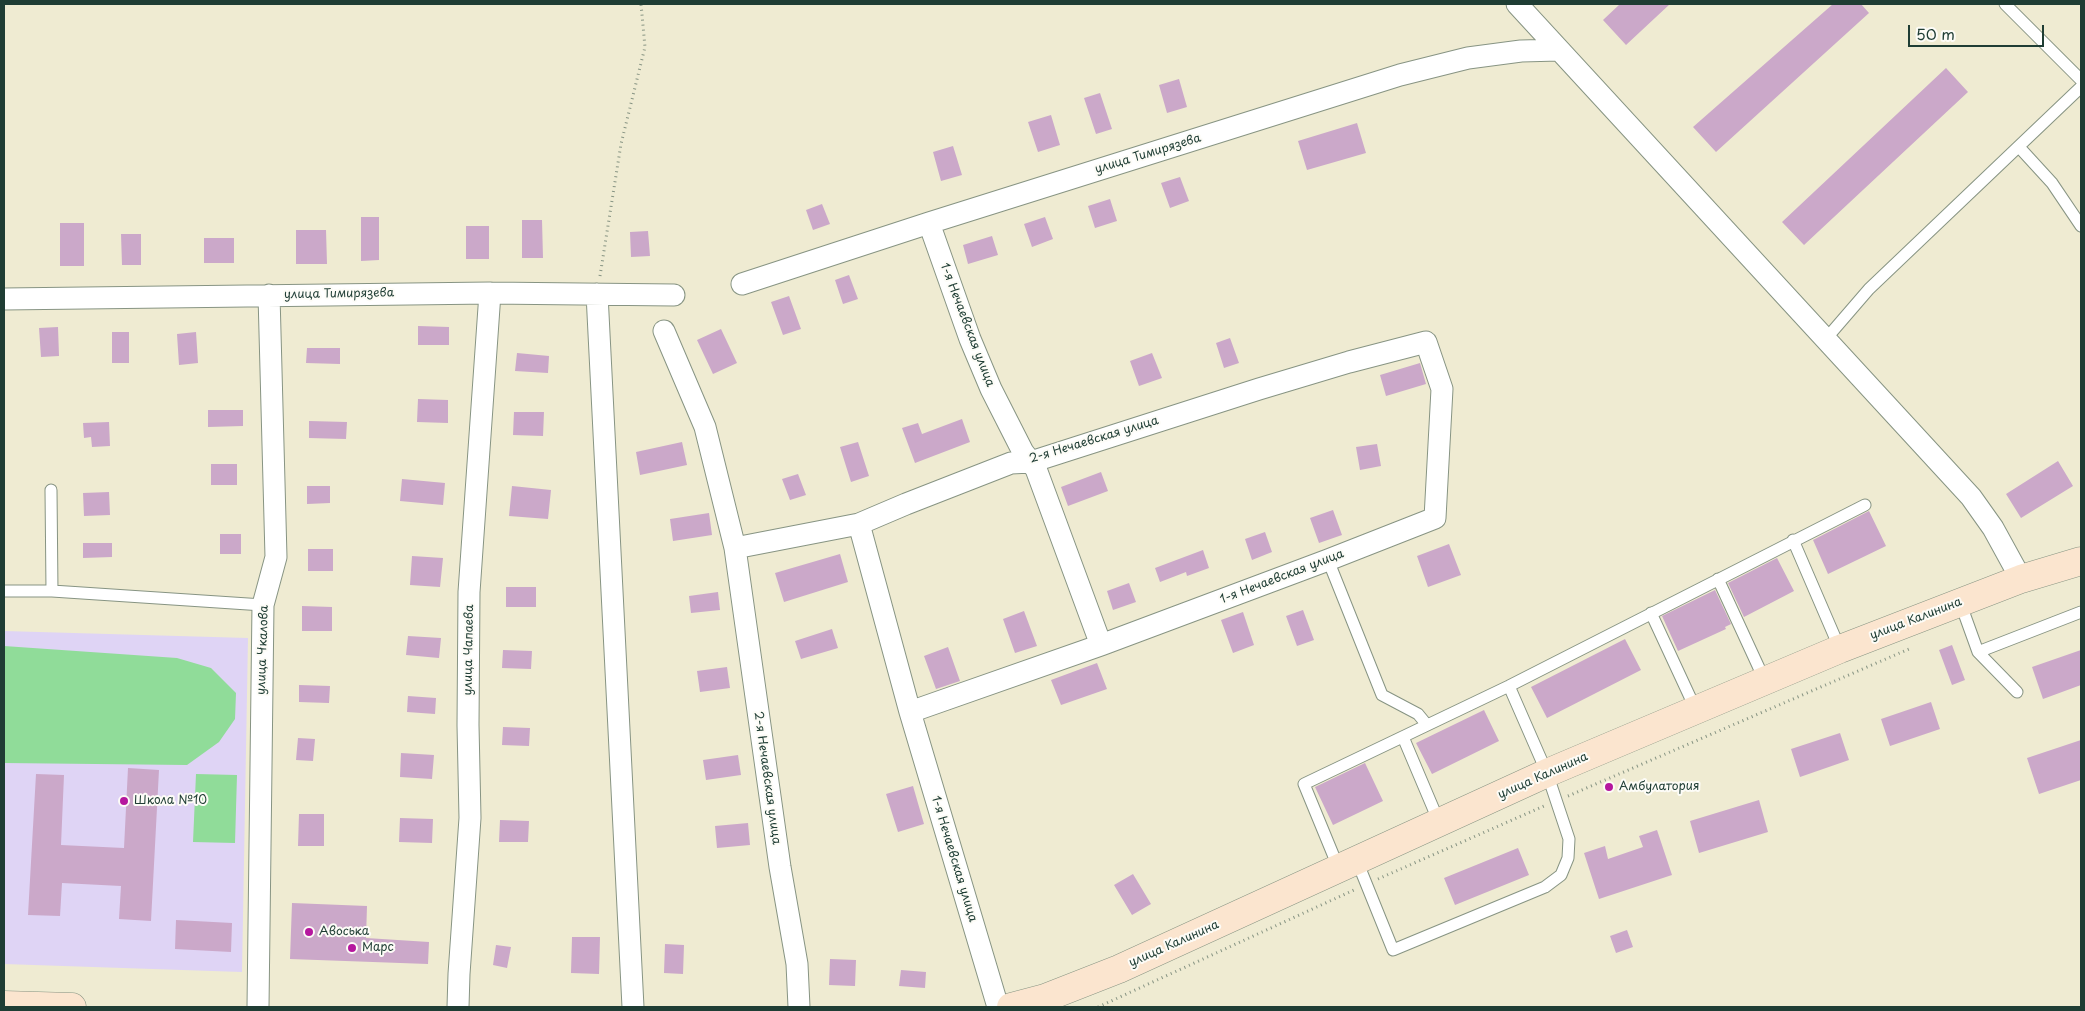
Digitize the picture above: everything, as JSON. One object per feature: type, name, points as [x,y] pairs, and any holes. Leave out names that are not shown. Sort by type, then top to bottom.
[{"type":"main road","name":"улица Калинина","points":[[1011,1007],[1046,1002],[1119,969],[1354,872],[1440,823],[1547,773],[1765,680],[1960,602],[2022,579],[2081,561]]},
{"type":"main road","points":[[4,1005],[72,1007]]},
{"type":"street","points":[[1517,4],[1971,497],[1994,528],[2022,579]]},
{"type":"street","name":"улица Тимирязева","points":[[742,284],[929,223],[1400,75],[1468,58],[1521,51],[1559,50]]},
{"type":"street","name":"1-я Нечаевская улица","points":[[929,223],[970,338],[991,389],[1023,452],[1036,469],[1101,645]]},
{"type":"street","name":"улица Тимирязева","points":[[4,300],[490,293],[674,295]]},
{"type":"street","name":"улица Чапаева","points":[[458,1007],[470,818],[468,725],[469,592],[490,293]]},
{"type":"street","points":[[597,294],[633,1007]]},
{"type":"street","name":"улица Чкалова","points":[[258,1007],[263,605],[276,557],[269,295]]},
{"type":"street","name":"2-я Нечаевская улица","points":[[664,331],[705,426],[735,548],[780,867],[797,964],[799,1007]]},
{"type":"street","name":"2-я Нечаевская улица","points":[[735,548],[859,524],[1011,463],[1031,462],[1259,389],[1349,362],[1426,342],[1442,389],[1435,518]]},
{"type":"street","name":"1-я Нечаевская улица","points":[[910,712],[1101,645],[1435,518]]},
{"type":"street","name":"1-я Нечаевская улица","points":[[859,524],[910,712],[998,1007]]},
{"type":"lane","points":[[2005,4],[2081,80]]},
{"type":"lane","points":[[1825,340],[1869,289],[2081,87]]},
{"type":"lane","points":[[2019,146],[2052,183],[2081,226]]},
{"type":"lane","points":[[51,490],[52,591]]},
{"type":"lane","points":[[1509,686],[1547,773],[1569,839],[1568,858],[1561,875],[1545,887],[1393,950],[1354,872],[1304,784],[1509,686],[1865,505]]},
{"type":"lane","points":[[1793,540],[1840,649]]},
{"type":"lane","points":[[1328,560],[1382,695],[1418,714],[1427,725]]},
{"type":"lane","points":[[1718,579],[1765,680]]},
{"type":"lane","points":[[4,591],[52,591],[263,605]]},
{"type":"lane","points":[[1960,602],[1978,652],[2017,692]]},
{"type":"lane","points":[[1978,652],[2081,612]]},
{"type":"lane","points":[[1651,613],[1696,710]]},
{"type":"lane","points":[[1403,737],[1440,823]]},
{"type":"path","points":[[597,294],[621,144],[645,47],[641,4]]},
{"type":"path","points":[[1098,1007],[1354,872],[1556,801],[1912,647]]},
{"type":"shaded area","name":"Школа №10","points":[[4,631],[248,638],[242,972],[4,964]]},
{"type":"green space","points":[[4,646],[177,658],[211,668],[236,693],[235,719],[219,742],[187,765],[4,763]]},
{"type":"green space","points":[[196,774],[237,775],[235,843],[193,842]]},
{"type":"building","points":[[1620,4],[1670,4],[1626,45],[1603,20]]},
{"type":"building","points":[[1833,4],[1861,4],[1869,13],[1716,152],[1693,127]]},
{"type":"building","points":[[1946,68],[1968,92],[1804,245],[1782,222]]},
{"type":"building","points":[[1179,79],[1187,107],[1167,113],[1159,85]]},
{"type":"building","points":[[1100,93],[1112,129],[1096,134],[1084,98]]},
{"type":"building","points":[[1051,115],[1060,145],[1038,152],[1028,122]]},
{"type":"building","points":[[1357,123],[1366,153],[1307,170],[1298,141]]},
{"type":"building","points":[[953,146],[962,175],[941,181],[933,152]]},
{"type":"building","points":[[1180,177],[1189,201],[1170,208],[1161,183]]},
{"type":"building","points":[[1110,199],[1117,221],[1095,228],[1088,206]]},
{"type":"building","points":[[822,204],[830,224],[813,230],[806,210]]},
{"type":"building","points":[[361,217],[379,217],[379,260],[361,261]]},
{"type":"building","points":[[1045,217],[1053,239],[1032,247],[1024,224]]},
{"type":"building","points":[[522,220],[542,220],[543,258],[522,258]]},
{"type":"building","points":[[60,223],[84,223],[84,266],[60,266]]},
{"type":"building","points":[[466,226],[489,226],[489,259],[466,259]]},
{"type":"building","points":[[296,230],[326,230],[327,264],[296,264]]},
{"type":"building","points":[[648,231],[650,256],[631,257],[630,232]]},
{"type":"building","points":[[121,234],[141,234],[141,265],[122,265]]},
{"type":"building","points":[[992,236],[998,255],[968,264],[963,245]]},
{"type":"building","points":[[204,238],[234,238],[234,263],[204,263]]},
{"type":"building","points":[[849,275],[858,299],[843,304],[835,280]]},
{"type":"building","points":[[789,296],[801,329],[783,335],[771,302]]},
{"type":"building","points":[[418,326],[449,327],[449,345],[418,345]]},
{"type":"building","points":[[58,327],[59,356],[41,357],[39,328]]},
{"type":"building","points":[[721,329],[737,363],[713,374],[697,340]]},
{"type":"building","points":[[112,332],[129,332],[129,363],[112,363]]},
{"type":"building","points":[[196,332],[198,363],[179,365],[177,334]]},
{"type":"building","points":[[1230,338],[1239,363],[1224,368],[1216,343]]},
{"type":"building","points":[[307,348],[340,348],[340,364],[306,363]]},
{"type":"building","points":[[517,353],[549,356],[548,373],[515,371]]},
{"type":"building","points":[[1152,353],[1162,378],[1139,386],[1130,361]]},
{"type":"building","points":[[1420,363],[1426,384],[1386,396],[1380,375]]},
{"type":"building","points":[[418,399],[448,400],[448,423],[417,422]]},
{"type":"building","points":[[208,410],[243,410],[243,426],[208,427]]},
{"type":"building","points":[[514,412],[544,412],[543,436],[513,435]]},
{"type":"building","points":[[962,419],[970,442],[915,463],[902,428],[918,423],[922,434]]},
{"type":"building","points":[[309,421],[347,422],[346,439],[309,438]]},
{"type":"building","points":[[109,422],[110,446],[92,447],[91,437],[84,438],[83,423]]},
{"type":"building","points":[[682,442],[687,465],[640,475],[636,452]]},
{"type":"building","points":[[858,442],[869,476],[851,482],[840,447]]},
{"type":"building","points":[[1377,444],[1381,466],[1360,470],[1356,447]]},
{"type":"building","points":[[2058,461],[2073,486],[2021,518],[2006,494]]},
{"type":"building","points":[[211,464],[237,464],[237,485],[211,485]]},
{"type":"building","points":[[1101,472],[1108,491],[1068,506],[1061,487]]},
{"type":"building","points":[[798,474],[806,495],[790,500],[782,479]]},
{"type":"building","points":[[402,479],[445,483],[443,505],[400,501]]},
{"type":"building","points":[[307,486],[330,486],[330,503],[307,504]]},
{"type":"building","points":[[512,486],[551,490],[548,519],[509,516]]},
{"type":"building","points":[[109,492],[110,515],[84,516],[83,493]]},
{"type":"building","points":[[1333,510],[1342,535],[1319,543],[1310,518]]},
{"type":"building","points":[[1869,511],[1886,546],[1828,574],[1813,540]]},
{"type":"building","points":[[709,513],[712,535],[673,541],[670,519]]},
{"type":"building","points":[[1265,532],[1272,552],[1252,560],[1245,539]]},
{"type":"building","points":[[220,534],[241,534],[241,554],[220,554]]},
{"type":"building","points":[[83,543],[112,543],[112,557],[83,558]]},
{"type":"building","points":[[1449,544],[1461,575],[1428,587],[1417,556]]},
{"type":"building","points":[[308,549],[333,549],[333,571],[308,571]]},
{"type":"building","points":[[1203,550],[1209,568],[1187,576],[1186,572],[1160,582],[1155,568]]},
{"type":"building","points":[[840,554],[848,582],[784,602],[775,573]]},
{"type":"building","points":[[412,556],[443,558],[440,587],[410,585]]},
{"type":"building","points":[[1777,558],[1794,591],[1744,617],[1728,583]]},
{"type":"building","points":[[1129,583],[1136,602],[1113,610],[1107,591]]},
{"type":"building","points":[[506,587],[536,587],[536,607],[506,607]]},
{"type":"building","points":[[1715,590],[1731,624],[1725,627],[1726,629],[1678,651],[1662,616]]},
{"type":"building","points":[[718,592],[720,610],[691,613],[689,596]]},
{"type":"building","points":[[302,606],[332,607],[332,631],[302,631]]},
{"type":"building","points":[[1303,610],[1314,640],[1297,646],[1286,616]]},
{"type":"building","points":[[1024,611],[1037,646],[1015,653],[1003,619]]},
{"type":"building","points":[[1243,612],[1254,645],[1233,653],[1221,620]]},
{"type":"building","points":[[832,629],[838,648],[801,659],[795,641]]},
{"type":"building","points":[[408,636],[441,638],[439,658],[406,655]]},
{"type":"building","points":[[1625,639],[1641,670],[1547,718],[1531,687]]},
{"type":"building","points":[[1952,645],[1965,680],[1952,685],[1939,650]]},
{"type":"building","points":[[948,647],[960,681],[936,689],[924,656]]},
{"type":"building","points":[[503,650],[532,651],[531,669],[502,668]]},
{"type":"building","points":[[2081,650],[2081,685],[2043,699],[2032,667]]},
{"type":"building","points":[[1097,663],[1107,689],[1061,705],[1051,680]]},
{"type":"building","points":[[727,667],[730,688],[700,692],[697,671]]},
{"type":"building","points":[[299,685],[330,686],[329,703],[299,702]]},
{"type":"building","points":[[408,696],[436,698],[435,714],[407,712]]},
{"type":"building","points":[[1931,702],[1940,729],[1890,746],[1881,719]]},
{"type":"building","points":[[1484,710],[1499,741],[1432,774],[1416,743]]},
{"type":"building","points":[[503,727],[530,728],[529,746],[502,745]]},
{"type":"building","points":[[1840,733],[1849,760],[1800,777],[1791,749]]},
{"type":"building","points":[[298,738],[315,739],[313,761],[296,760]]},
{"type":"building","points":[[2081,740],[2081,780],[2039,794],[2027,758]]},
{"type":"building","points":[[401,753],[434,755],[432,779],[400,777]]},
{"type":"building","points":[[738,755],[741,775],[706,780],[703,760]]},
{"type":"building","points":[[1365,763],[1383,801],[1333,825],[1315,787]]},
{"type":"building","points":[[128,768],[159,770],[151,921],[119,919],[121,886],[62,883],[60,916],[28,915],[36,774],[64,775],[61,845],[124,848]]},
{"type":"building","points":[[913,786],[924,824],[898,832],[886,794]]},
{"type":"building","points":[[1759,800],[1768,832],[1699,853],[1690,821]]},
{"type":"building","points":[[299,814],[324,814],[324,846],[298,846]]},
{"type":"building","points":[[400,818],[433,819],[432,843],[399,842]]},
{"type":"building","points":[[500,820],[529,821],[528,842],[499,842]]},
{"type":"building","points":[[748,823],[750,845],[717,848],[715,826]]},
{"type":"building","points":[[1657,830],[1672,875],[1599,899],[1584,853],[1605,846],[1608,859],[1643,847],[1639,836]]},
{"type":"building","points":[[1518,848],[1529,875],[1455,905],[1444,878]]},
{"type":"building","points":[[1133,874],[1151,904],[1132,915],[1114,885]]},
{"type":"building","points":[[292,903],[367,906],[366,938],[429,942],[428,964],[290,959]]},
{"type":"building","points":[[176,920],[232,923],[231,952],[175,949]]},
{"type":"building","points":[[1627,930],[1633,947],[1616,953],[1610,936]]},
{"type":"building","points":[[572,937],[600,937],[599,974],[571,973]]},
{"type":"building","points":[[665,944],[684,945],[683,974],[664,973]]},
{"type":"building","points":[[496,945],[511,947],[507,968],[493,965]]},
{"type":"building","points":[[830,959],[856,960],[855,986],[829,985]]},
{"type":"building","points":[[901,970],[926,972],[925,988],[899,986]]},
{"type":"place","name":"Амбулатория","points":[[1609,787]]},
{"type":"place","name":"Школа №10","points":[[124,801]]},
{"type":"place","name":"Авоська","points":[[309,932]]},
{"type":"place","name":"Марс","points":[[352,948]]}]
